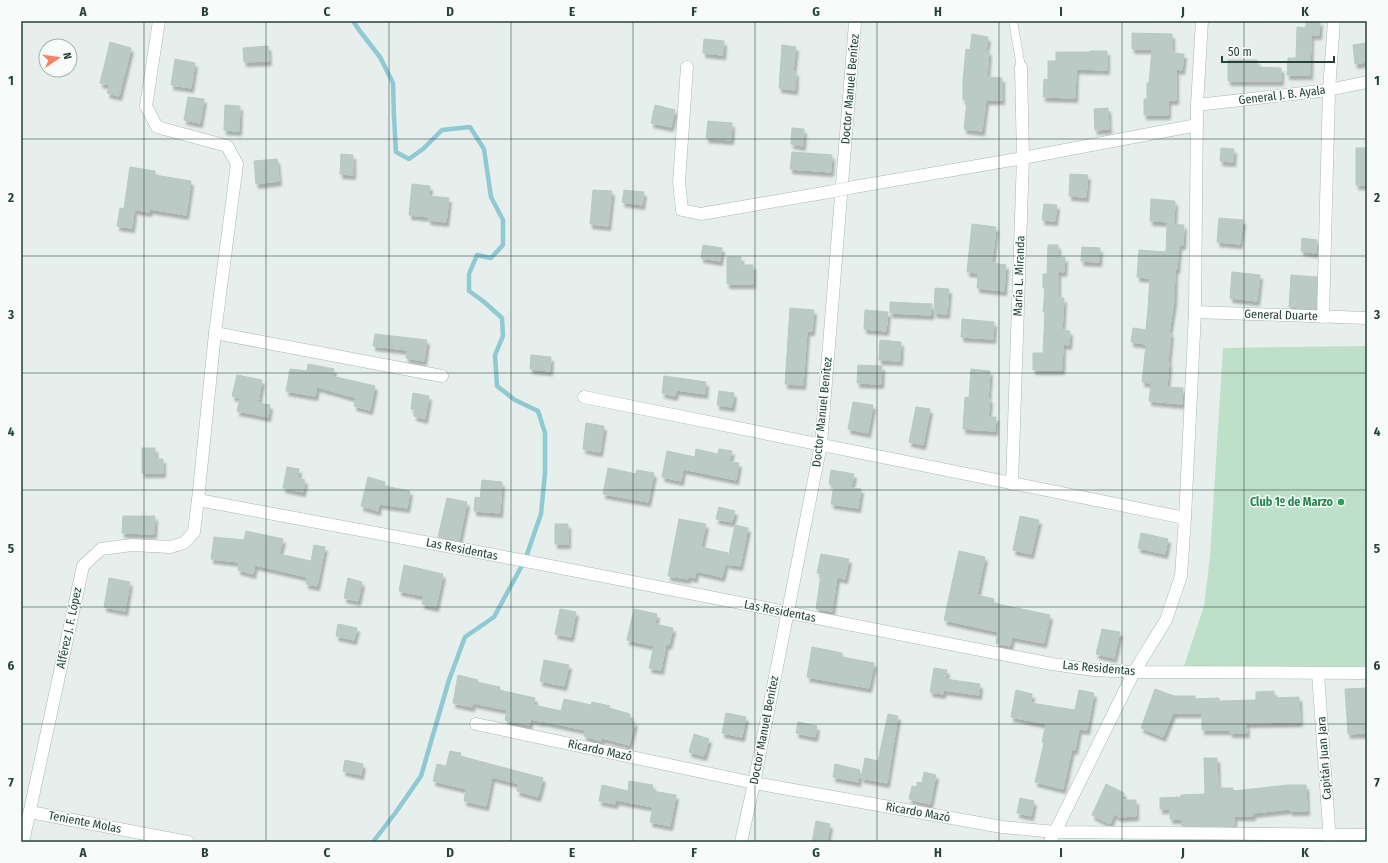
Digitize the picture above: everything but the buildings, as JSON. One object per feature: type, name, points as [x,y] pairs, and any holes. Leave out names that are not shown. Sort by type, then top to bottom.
[{"type":"street","name":"Alférez J. F. López","points":[[23,842],[83,566],[101,549],[132,545],[170,547],[184,543],[194,532],[215,333],[237,164],[227,146],[157,127],[146,106],[159,21]]},
{"type":"street","points":[[1052,837],[1134,672],[1166,620],[1181,576],[1195,312],[1197,105],[1202,21]]},
{"type":"street","points":[[1323,317],[1330,90],[1334,21]]},
{"type":"street","name":"Doctor Manuel Benítez","points":[[741,842],[821,444],[855,23]]},
{"type":"street","points":[[687,67],[678,182],[682,210],[701,214],[1023,158],[1197,125]]},
{"type":"street","name":"María L. Miranda","points":[[1012,484],[1023,158],[1021,68]]},
{"type":"street","name":"General J. B. Ayala","points":[[1197,105],[1330,90],[1367,82]]},
{"type":"street","name":"General Duarte","points":[[1195,312],[1367,318]]},
{"type":"street","points":[[215,333],[442,376]]},
{"type":"street","points":[[584,397],[1185,518]]},
{"type":"street","name":"Las Residentas","points":[[198,500],[489,554],[1052,664],[1094,670],[1134,672],[1367,673]]},
{"type":"street","name":"Capitán Juan Jara","points":[[1318,673],[1329,839]]},
{"type":"street","name":"Ricardo Mazó","points":[[476,724],[754,783],[1052,837],[1329,839],[1367,835]]},
{"type":"street","name":"Teniente Molas","points":[[30,812],[188,842]]},
{"type":"lane","points":[[1013,21],[1021,68]]},
{"type":"green space","points":[[1367,346],[1367,666],[1183,669],[1204,606],[1210,556],[1223,348]]},
{"type":"waterway","points":[[353,21],[380,57],[393,83],[396,152],[409,159],[423,149],[442,130],[470,127],[484,149],[491,197],[503,220],[503,245],[491,258],[477,255],[469,274],[469,291],[502,318],[503,336],[495,355],[497,386],[515,400],[538,411],[545,433],[545,473],[541,514],[525,560],[494,617],[465,637],[449,680],[421,776],[373,842]]},
{"type":"place","name":"Club 1º de Marzo","points":[[1341,502]]}]
